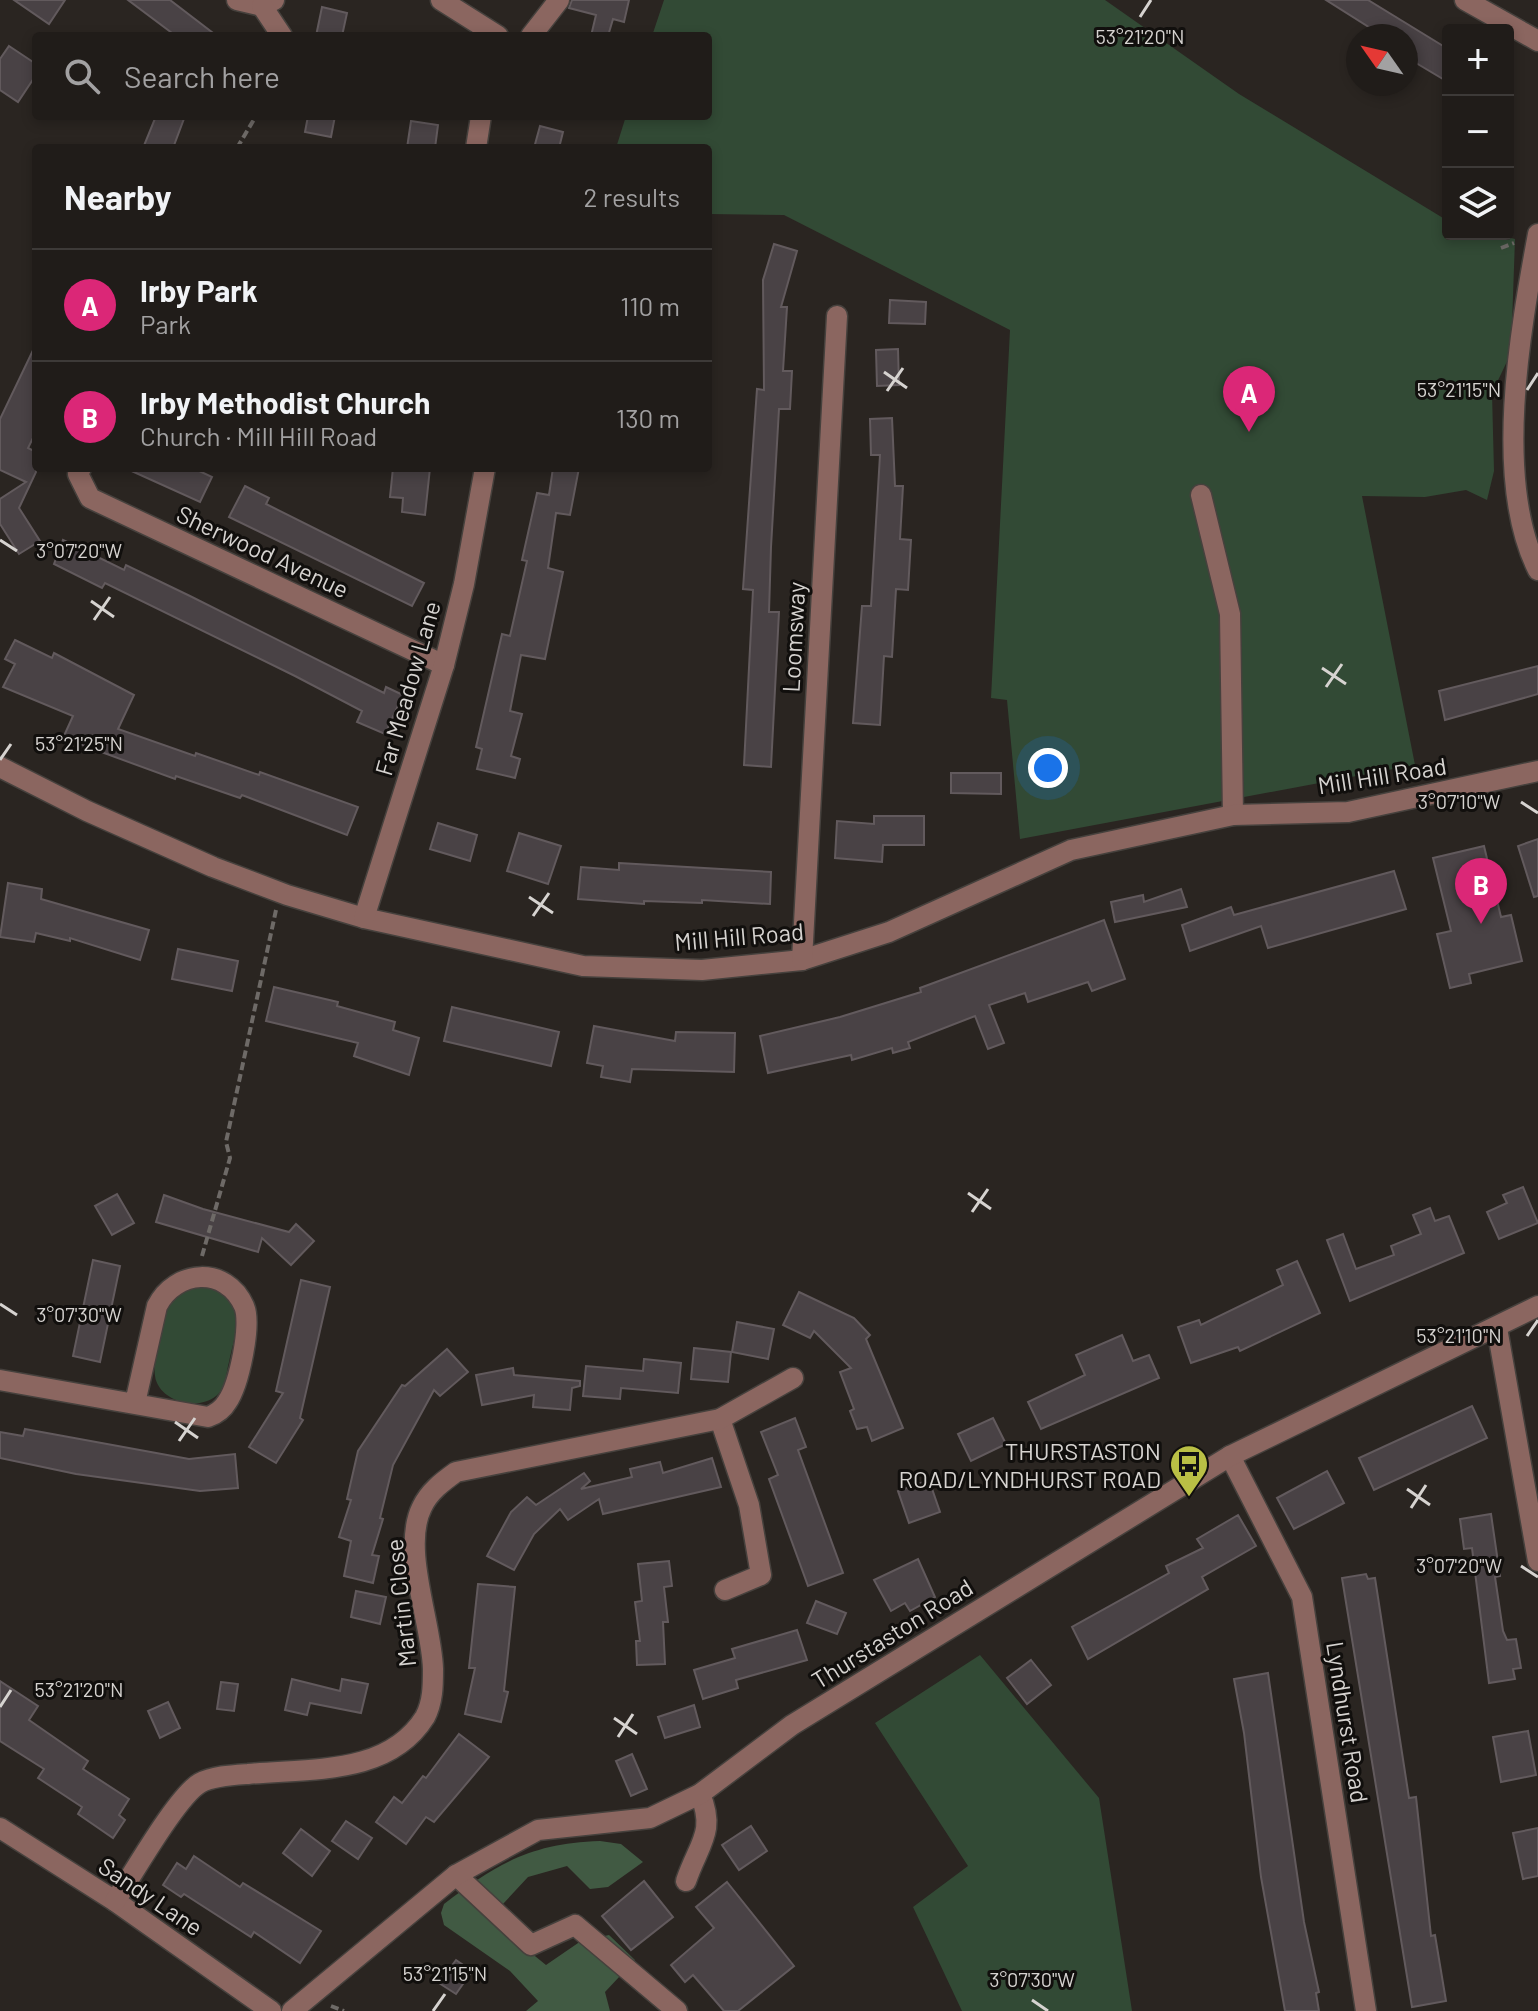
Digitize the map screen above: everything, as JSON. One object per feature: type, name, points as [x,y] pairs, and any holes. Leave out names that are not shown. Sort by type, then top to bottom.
[{"type":"street","points":[[237,0],[268,3],[280,32]]},
{"type":"street","points":[[441,0],[492,32]]},
{"type":"street","points":[[534,32],[559,0]]},
{"type":"street","points":[[1465,0],[1538,41]]},
{"type":"street","points":[[477,144],[480,120]]},
{"type":"street","points":[[1538,234],[1527,295],[1511,463],[1516,503],[1529,552],[1538,570]]},
{"type":"street","name":"Loomsway","points":[[802,960],[837,316]]},
{"type":"street","name":"Sherwood Avenue","points":[[79,472],[90,498],[444,665]]},
{"type":"street","name":"Far Meadow Lane","points":[[364,918],[444,665],[464,584],[484,472]]},
{"type":"street","points":[[1201,495],[1230,614],[1233,815]]},
{"type":"street","name":"Mill Hill Road","points":[[0,767],[87,811],[279,892],[364,918],[583,966],[702,970],[802,960],[889,932],[1071,850],[1233,815],[1348,812],[1538,771]]},
{"type":"street","points":[[0,1380],[208,1417],[228,1402],[239,1369],[247,1328],[246,1310],[238,1294],[225,1283],[210,1276],[197,1277],[164,1292],[157,1306],[135,1403]]},
{"type":"street","name":"Thurstaston Road","points":[[292,2011],[456,1875],[538,1830],[650,1818],[700,1794],[792,1725],[1230,1456],[1538,1306]]},
{"type":"street","points":[[1497,1328],[1538,1561]]},
{"type":"street","name":"Martin Close","points":[[115,1901],[176,1810],[199,1783],[227,1776],[370,1762],[400,1747],[426,1715],[433,1692],[433,1657],[415,1545],[421,1508],[436,1487],[456,1472],[720,1419],[793,1378]]},
{"type":"street","points":[[720,1419],[749,1505],[761,1575],[725,1590]]},
{"type":"street","name":"Lyndhurst Road","points":[[1230,1456],[1302,1597],[1366,2011]]},
{"type":"street","points":[[686,1881],[708,1828],[709,1816],[700,1794]]},
{"type":"street","name":"Sandy Lane","points":[[0,1828],[115,1901],[271,2011]]},
{"type":"street","points":[[456,1875],[531,1945],[575,1925],[677,2011]]},
{"type":"path","points":[[239,144],[254,120]]},
{"type":"path","points":[[197,1277],[230,1158],[226,1142],[279,892]]},
{"type":"green space","points":[[664,0],[1105,0],[1239,94],[1442,217],[1442,240],[1515,239],[1511,353],[1492,393],[1494,471],[1487,500],[1466,490],[1425,497],[1362,496],[1415,765],[1020,839],[1007,700],[991,698],[1010,330],[784,215],[712,214],[712,144],[617,144],[625,120],[712,120],[712,32],[653,32]]},
{"type":"green space","points":[[205,1285],[228,1297],[235,1313],[235,1337],[219,1393],[201,1403],[184,1402],[175,1400],[157,1383],[156,1351],[166,1312],[177,1295]]},
{"type":"green space","points":[[980,1655],[1099,1798],[1132,2011],[962,2011],[913,1907],[968,1866],[875,1723]]},
{"type":"green space","points":[[600,1841],[621,1844],[643,1862],[608,1887],[590,1889],[567,1866],[528,1877],[489,1919],[546,1965],[581,1941],[609,1935],[635,1960],[605,1992],[610,2011],[526,2011],[538,2001],[510,1971],[444,1925],[441,1913],[444,1904],[481,1877],[517,1858],[555,1846]]},
{"type":"building","points":[[14,0],[65,0],[49,24]]},
{"type":"building","points":[[128,0],[170,0],[212,32],[171,32]]},
{"type":"building","points":[[572,0],[629,0],[624,22],[613,19],[609,32],[592,32],[596,15],[569,8]]},
{"type":"building","points":[[1326,0],[1368,0],[1407,24],[1364,24]]},
{"type":"building","points":[[322,7],[347,13],[343,32],[317,32]]},
{"type":"building","points":[[1418,31],[1442,45],[1442,78],[1418,64]]},
{"type":"building","points":[[9,46],[32,61],[32,81],[18,102],[0,90],[0,59]]},
{"type":"building","points":[[154,120],[184,120],[174,144],[145,144]]},
{"type":"building","points":[[307,120],[334,120],[331,137],[305,132]]},
{"type":"building","points":[[411,121],[438,125],[436,144],[408,144]]},
{"type":"building","points":[[540,126],[563,132],[560,144],[535,144]]},
{"type":"building","points":[[774,244],[797,251],[781,307],[787,307],[783,371],[792,371],[790,409],[779,409],[771,547],[769,612],[779,612],[771,767],[744,765],[753,590],[743,589],[757,389],[764,390],[763,280]]},
{"type":"building","points":[[890,300],[926,302],[925,324],[889,323]]},
{"type":"building","points":[[898,349],[899,385],[877,386],[876,350]]},
{"type":"building","points":[[32,352],[32,440],[28,448],[32,450],[32,472],[36,472],[19,508],[40,541],[19,554],[0,524],[0,499],[26,482],[0,470],[0,419]]},
{"type":"building","points":[[892,418],[895,486],[903,486],[900,539],[911,540],[908,590],[896,589],[892,657],[884,656],[880,725],[853,723],[862,606],[871,606],[880,455],[871,455],[870,419]]},
{"type":"building","points":[[134,472],[201,472],[212,477],[200,502]]},
{"type":"building","points":[[393,472],[430,472],[425,515],[402,512],[403,498],[390,497]]},
{"type":"building","points":[[552,472],[578,472],[570,515],[556,513],[548,568],[563,572],[545,659],[521,655],[510,711],[522,714],[511,756],[520,759],[515,778],[477,769],[482,749],[476,747],[502,634],[510,636],[527,561],[522,560],[537,493],[549,495]]},
{"type":"building","points":[[245,486],[269,498],[266,504],[424,583],[412,606],[229,517]]},
{"type":"building","points":[[63,540],[124,570],[126,565],[384,693],[386,687],[403,695],[385,734],[357,722],[362,711],[295,676],[105,583],[102,588],[54,564]]},
{"type":"building","points":[[15,640],[52,658],[54,653],[134,695],[118,729],[195,756],[196,753],[259,775],[260,772],[358,807],[347,835],[242,795],[240,798],[176,776],[175,779],[63,738],[73,716],[3,687],[15,664],[5,659]]},
{"type":"building","points":[[1538,666],[1538,694],[1445,720],[1439,691]]},
{"type":"building","points":[[951,773],[1001,773],[1001,794],[951,793]]},
{"type":"building","points":[[874,816],[924,816],[924,845],[883,845],[882,862],[835,858],[837,821],[874,824]]},
{"type":"building","points":[[438,823],[477,835],[470,861],[430,849]]},
{"type":"building","points":[[519,833],[561,846],[548,884],[507,871]]},
{"type":"building","points":[[1538,839],[1538,896],[1534,897],[1518,846]]},
{"type":"building","points":[[1484,846],[1501,917],[1511,915],[1522,961],[1469,974],[1471,983],[1450,988],[1437,934],[1451,931],[1433,858]]},
{"type":"building","points":[[619,863],[771,872],[770,904],[702,900],[702,903],[644,901],[644,904],[578,899],[581,867],[619,870]]},
{"type":"building","points":[[1394,871],[1406,909],[1268,948],[1261,926],[1190,951],[1182,925],[1231,907],[1234,915]]},
{"type":"building","points":[[8,883],[42,889],[41,899],[149,930],[140,960],[70,938],[70,941],[36,933],[34,942],[0,937]]},
{"type":"building","points":[[1181,889],[1187,907],[1115,922],[1111,902],[1143,895],[1144,902]]},
{"type":"building","points":[[1104,920],[1125,979],[1092,991],[1088,982],[1028,1002],[1025,993],[989,1005],[1004,1043],[988,1049],[975,1016],[908,1042],[910,1048],[893,1053],[892,1048],[852,1060],[851,1055],[768,1073],[760,1036],[840,1017],[921,992],[920,988]]},
{"type":"building","points":[[178,949],[238,961],[232,991],[172,979]]},
{"type":"building","points":[[274,987],[338,1002],[337,1006],[395,1022],[393,1030],[419,1038],[409,1075],[354,1056],[358,1043],[266,1021]]},
{"type":"building","points":[[452,1007],[559,1032],[551,1066],[444,1041]]},
{"type":"building","points":[[594,1026],[675,1041],[676,1032],[735,1033],[734,1072],[632,1069],[630,1082],[601,1077],[603,1066],[587,1063]]},
{"type":"building","points":[[1523,1187],[1538,1223],[1499,1239],[1487,1212],[1507,1203],[1503,1195]]},
{"type":"building","points":[[117,1194],[134,1223],[112,1235],[95,1206]]},
{"type":"building","points":[[164,1195],[289,1232],[296,1224],[314,1241],[291,1265],[262,1238],[258,1252],[156,1222]]},
{"type":"building","points":[[1430,1208],[1435,1221],[1449,1216],[1464,1253],[1350,1301],[1327,1240],[1343,1234],[1356,1269],[1394,1255],[1391,1246],[1421,1234],[1413,1215]]},
{"type":"building","points":[[93,1260],[120,1266],[100,1362],[73,1356]]},
{"type":"building","points":[[1297,1261],[1320,1313],[1240,1351],[1238,1347],[1191,1363],[1178,1327],[1199,1320],[1201,1325],[1283,1285],[1277,1270]]},
{"type":"building","points":[[301,1280],[330,1287],[300,1418],[303,1420],[276,1463],[249,1447],[283,1393],[276,1391]]},
{"type":"building","points":[[799,1292],[854,1318],[870,1335],[866,1339],[903,1428],[872,1441],[867,1427],[857,1429],[850,1411],[854,1409],[840,1372],[851,1368],[814,1331],[810,1338],[783,1325]]},
{"type":"building","points":[[737,1322],[774,1329],[768,1359],[732,1352]]},
{"type":"building","points":[[1122,1335],[1133,1361],[1149,1355],[1159,1378],[1041,1429],[1028,1402],[1085,1375],[1076,1355]]},
{"type":"building","points":[[694,1348],[731,1352],[728,1382],[691,1379]]},
{"type":"building","points":[[447,1349],[468,1372],[440,1396],[434,1390],[393,1465],[380,1518],[383,1519],[372,1555],[379,1556],[373,1583],[344,1576],[351,1541],[339,1537],[351,1500],[347,1499],[358,1451],[402,1385],[405,1386]]},
{"type":"building","points":[[644,1359],[681,1363],[678,1393],[621,1388],[620,1399],[583,1396],[586,1366],[643,1371]]},
{"type":"building","points":[[513,1368],[514,1375],[580,1381],[580,1386],[572,1388],[570,1410],[533,1407],[534,1395],[482,1405],[476,1375]]},
{"type":"building","points":[[1472,1406],[1487,1438],[1374,1490],[1359,1458]]},
{"type":"building","points":[[795,1418],[806,1447],[798,1450],[843,1573],[808,1586],[769,1479],[778,1475],[761,1432]]},
{"type":"building","points":[[993,1418],[1006,1444],[971,1461],[958,1434]]},
{"type":"building","points":[[25,1429],[189,1459],[235,1454],[238,1488],[200,1491],[76,1474],[0,1458],[0,1432],[23,1436]]},
{"type":"building","points":[[712,1458],[721,1487],[603,1514],[599,1499],[568,1520],[560,1509],[534,1534],[514,1570],[487,1556],[511,1512],[527,1497],[536,1505],[584,1473],[590,1481],[581,1489],[632,1477],[630,1469],[660,1462],[663,1473]]},
{"type":"building","points":[[1327,1471],[1344,1503],[1294,1529],[1277,1498]]},
{"type":"building","points":[[929,1480],[940,1512],[909,1523],[898,1491]]},
{"type":"building","points":[[1491,1514],[1500,1576],[1495,1577],[1503,1631],[1507,1640],[1516,1639],[1521,1668],[1513,1669],[1515,1679],[1489,1683],[1472,1548],[1464,1549],[1460,1519]]},
{"type":"building","points":[[1238,1515],[1256,1546],[1202,1577],[1208,1589],[1088,1659],[1072,1627],[1169,1573],[1166,1566],[1203,1548],[1197,1539]]},
{"type":"building","points":[[918,1559],[935,1597],[910,1611],[905,1603],[891,1611],[874,1580]]},
{"type":"building","points":[[669,1561],[672,1586],[664,1587],[668,1622],[663,1622],[665,1664],[637,1665],[636,1641],[640,1641],[635,1602],[642,1601],[638,1564]]},
{"type":"building","points":[[1366,1574],[1368,1579],[1375,1578],[1409,1798],[1416,1797],[1431,1936],[1435,1935],[1446,2001],[1412,2007],[1342,1578]]},
{"type":"building","points":[[478,1584],[515,1587],[504,1691],[508,1692],[501,1722],[465,1714],[475,1668],[469,1668]]},
{"type":"building","points":[[356,1591],[386,1597],[380,1624],[351,1617]]},
{"type":"building","points":[[816,1601],[846,1613],[837,1634],[807,1623]]},
{"type":"building","points":[[797,1630],[807,1660],[736,1680],[738,1688],[703,1699],[694,1670],[735,1658],[732,1649]]},
{"type":"building","points":[[1031,1660],[1051,1685],[1027,1704],[1007,1678]]},
{"type":"building","points":[[1268,1673],[1304,1922],[1319,1992],[1316,1993],[1319,2011],[1285,2011],[1261,1877],[1244,1733],[1234,1679]]},
{"type":"building","points":[[292,1679],[340,1691],[342,1679],[368,1684],[361,1713],[310,1703],[307,1715],[285,1710]]},
{"type":"building","points":[[0,1681],[38,1706],[29,1720],[88,1761],[83,1769],[129,1799],[119,1815],[125,1820],[113,1838],[78,1814],[82,1807],[38,1778],[44,1769],[0,1741]]},
{"type":"building","points":[[221,1682],[238,1684],[234,1711],[217,1709]]},
{"type":"building","points":[[168,1702],[180,1728],[160,1738],[148,1711]]},
{"type":"building","points":[[694,1705],[700,1727],[665,1738],[658,1717]]},
{"type":"building","points":[[1528,1731],[1536,1775],[1501,1782],[1493,1737]]},
{"type":"building","points":[[459,1734],[489,1757],[434,1822],[426,1817],[406,1844],[376,1822],[394,1797],[402,1803],[423,1776],[426,1778]]},
{"type":"building","points":[[632,1754],[647,1789],[631,1796],[616,1761]]},
{"type":"building","points":[[346,1821],[372,1838],[358,1859],[332,1841]]},
{"type":"building","points":[[751,1826],[767,1851],[739,1870],[722,1845]]},
{"type":"building","points":[[1538,1828],[1538,1876],[1523,1879],[1513,1833]]},
{"type":"building","points":[[301,1829],[330,1851],[312,1876],[283,1853]]},
{"type":"building","points":[[194,1856],[240,1887],[243,1883],[321,1931],[300,1963],[254,1932],[251,1937],[184,1894],[181,1897],[163,1885],[177,1863],[186,1869]]},
{"type":"building","points":[[644,1881],[673,1917],[631,1950],[602,1916]]},
{"type":"building","points":[[727,1882],[794,1966],[738,2011],[724,2011],[693,1975],[685,1982],[671,1965],[714,1928],[696,1907]]},
{"type":"building","points":[[456,1960],[472,1971],[456,1994],[439,1983]]},
{"type":"place","name":"Irby Park","points":[[1249,432]]},
{"type":"place","name":"Irby Methodist Church","points":[[1481,924]]},
{"type":"place","name":"THURSTASTON ROAD/LYNDHURST ROAD","points":[[1189,1498]]}]
